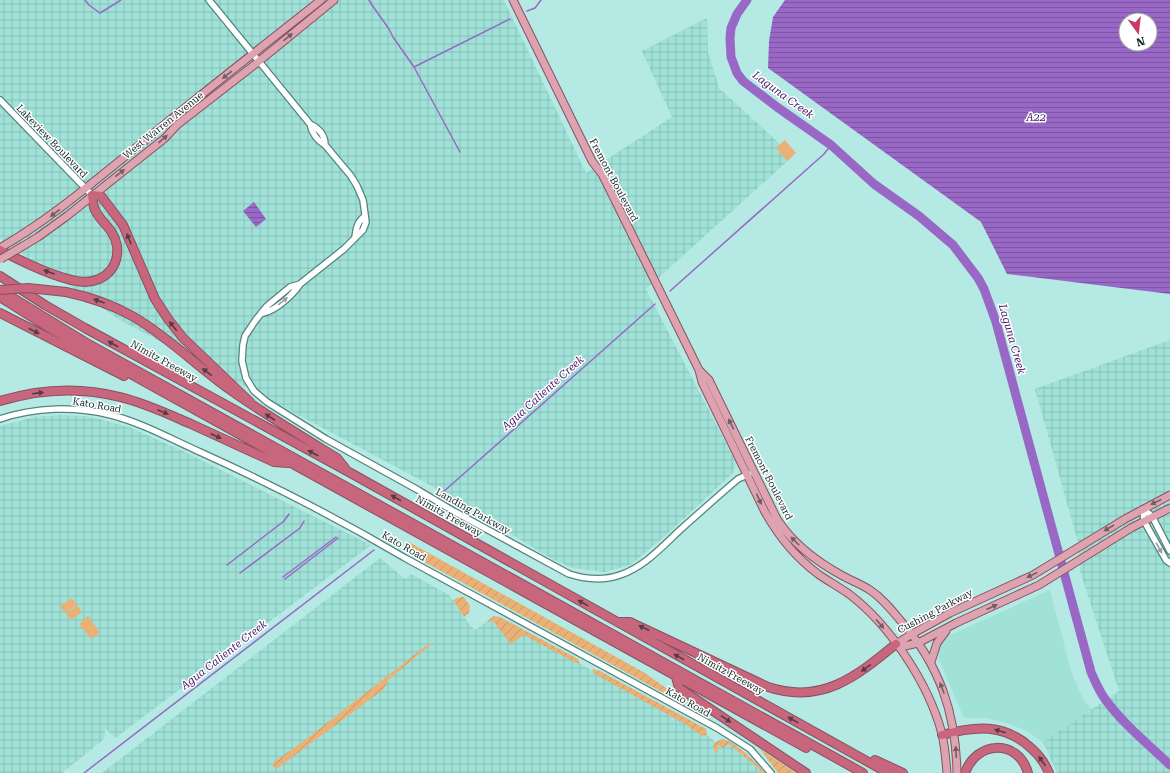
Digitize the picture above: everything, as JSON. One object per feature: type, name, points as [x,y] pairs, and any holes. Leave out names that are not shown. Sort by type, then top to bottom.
[{"type":"highway","points":[[0,249],[30,264],[64,277],[86,282],[101,278],[113,268],[118,254],[111,231],[95,210],[89,192]]},
{"type":"highway","points":[[89,192],[101,196],[121,222],[155,299],[171,324],[183,338],[250,402]]},
{"type":"highway","name":"Nimitz Freeway","points":[[0,276],[45,305],[85,328],[347,471],[888,773]]},
{"type":"highway","points":[[0,290],[28,288],[66,292],[95,299],[134,317],[159,334],[228,388],[267,415],[337,458],[347,471]]},
{"type":"highway","points":[[0,290],[86,342],[862,773]]},
{"type":"highway","points":[[0,297],[34,319],[143,381],[851,773]]},
{"type":"highway","points":[[0,313],[124,376],[143,381]]},
{"type":"highway","points":[[0,401],[23,395],[55,391],[87,391],[119,396],[162,411],[274,462],[292,464]]},
{"type":"highway","points":[[617,622],[630,622],[768,687],[794,693],[820,691],[845,682],[881,657],[896,644]]},
{"type":"highway","points":[[676,677],[679,688],[806,773]]},
{"type":"highway","points":[[942,735],[981,728],[994,729],[1009,734],[1023,741],[1033,750],[1040,757],[1049,773]]},
{"type":"highway","points":[[816,733],[903,773]]},
{"type":"highway","points":[[959,773],[966,768],[976,756],[986,750],[995,748],[1011,751],[1017,755],[1023,762],[1028,773]]},
{"type":"main road","name":"West Warren Avenue","points":[[0,259],[53,226],[147,138],[321,0]]},
{"type":"main road","name":"West Warren Avenue","points":[[0,249],[89,192],[165,138],[177,125],[334,0]]},
{"type":"main road","name":"Fremont Boulevard","points":[[512,0],[592,161],[602,174],[699,370],[702,382],[782,527],[809,555],[844,577],[860,584],[879,597],[912,634],[931,662],[944,691],[954,732],[959,773]]},
{"type":"main road","name":"Fremont Boulevard","points":[[751,473],[771,522],[796,556],[819,575],[848,594],[861,605],[896,644],[917,675],[935,711],[942,735],[947,773]]},
{"type":"main road","name":"Cushing Parkway","points":[[896,644],[964,605],[1033,575],[1143,509],[1170,495]]},
{"type":"main road","name":"Cushing Parkway","points":[[896,644],[905,646],[918,643],[956,623],[1038,586],[1152,516],[1170,508]]},
{"type":"main road","points":[[796,556],[801,554],[812,560],[816,560]]},
{"type":"main road","points":[[819,575],[828,572],[836,576],[844,577]]},
{"type":"main road","points":[[931,662],[934,648],[940,637],[956,623]]},
{"type":"street","name":"Landing Parkway","points":[[209,0],[252,55],[310,124],[311,132],[320,142],[325,145],[351,176],[357,186],[364,206],[364,217],[360,220],[356,228],[355,238],[344,249],[300,284],[290,286],[267,306],[249,329],[243,345],[242,361],[246,378],[250,386],[260,397],[326,439],[455,512],[569,574],[579,577],[599,579],[619,576],[629,572],[651,557],[738,479],[751,473]]},
{"type":"street","name":"Lakeview Boulevard","points":[[0,100],[89,192]]},
{"type":"street","name":"Kato Road","points":[[0,419],[27,412],[48,409],[69,409],[110,415],[144,427],[259,478],[368,535],[405,558],[724,732],[750,749],[771,773]]},
{"type":"street","points":[[1143,509],[1152,516],[1170,551]]},
{"type":"street","points":[[1143,509],[1144,521],[1166,560],[1170,564]]},
{"type":"shaded area","points":[[0,0],[504,0],[586,173],[672,117],[642,51],[707,18],[708,52],[719,88],[793,156],[646,289],[736,463],[733,473],[665,536],[630,565],[605,572],[573,568],[554,560],[428,484],[120,320],[0,239]]},
{"type":"shaded area","points":[[785,140],[796,153],[787,161],[776,148]]},
{"type":"shaded area","points":[[1170,340],[1170,773],[1057,773],[1043,742],[1119,691],[1080,571],[1078,542],[1035,389]]},
{"type":"shaded area","points":[[60,415],[95,418],[129,427],[185,452],[371,545],[115,738],[105,728],[103,740],[62,773],[0,773],[0,426],[35,417]]},
{"type":"shaded area","points":[[407,541],[645,673],[704,715],[419,559]]},
{"type":"shaded area","points":[[380,558],[405,579],[411,574],[449,595],[469,624],[475,630],[492,618],[699,726],[699,729],[722,747],[730,741],[758,764],[765,773],[102,773]]},
{"type":"shaded area","points":[[1050,590],[1071,671],[1084,701],[1092,709],[1043,742],[1025,730],[1006,723],[987,718],[964,718],[939,660],[938,653],[946,637]]},
{"type":"shaded area","points":[[464,597],[470,606],[469,613],[464,617],[453,600]]},
{"type":"shaded area","points":[[72,598],[77,605],[65,613],[60,606]]},
{"type":"shaded area","points":[[77,605],[82,612],[71,620],[66,614]]},
{"type":"shaded area","points":[[88,616],[100,632],[91,639],[79,624]]},
{"type":"shaded area","points":[[494,616],[500,617],[578,659],[580,664],[524,635],[511,644],[492,620],[487,621]]},
{"type":"shaded area","points":[[434,642],[388,680],[384,689],[279,767],[276,769],[273,766],[274,762],[305,740],[427,645]]},
{"type":"shaded area","points":[[592,669],[600,671],[706,729],[707,735],[702,736],[685,724],[593,673]]},
{"type":"shaded area","points":[[723,739],[740,748],[765,773],[762,773],[757,767],[729,744],[723,748],[718,745],[718,751],[716,753],[713,747],[714,745]]},
{"type":"shaded area","points":[[760,749],[796,773],[778,773]]},
{"type":"water","name":"A22","points":[[785,0],[1170,0],[1170,294],[1007,274],[981,222],[768,68],[769,41],[773,17]]},
{"type":"water","points":[[254,202],[266,219],[256,227],[243,211]]},
{"type":"waterway","points":[[85,0],[100,13],[121,0]]},
{"type":"waterway","points":[[369,0],[414,67],[510,19]]},
{"type":"waterway","points":[[527,11],[535,8],[541,0]]},
{"type":"waterway","name":"Laguna Creek","points":[[747,0],[737,14],[731,28],[730,38],[731,57],[737,73],[743,81],[831,145],[874,184],[919,216],[953,245],[978,278],[984,289],[996,322],[1091,672],[1101,693],[1112,708],[1136,734],[1170,765]]},
{"type":"waterway","points":[[414,67],[460,152]]},
{"type":"waterway","name":"Agua Caliente Creek","points":[[670,291],[824,154],[831,145]]},
{"type":"waterway","name":"Agua Caliente Creek","points":[[442,493],[655,304]]},
{"type":"waterway","points":[[227,565],[284,521],[289,514]]},
{"type":"waterway","points":[[240,573],[300,528],[304,521]]},
{"type":"waterway","points":[[283,577],[336,537]]},
{"type":"waterway","points":[[285,579],[338,538]]},
{"type":"waterway","name":"Agua Caliente Creek","points":[[84,773],[374,550]]}]
